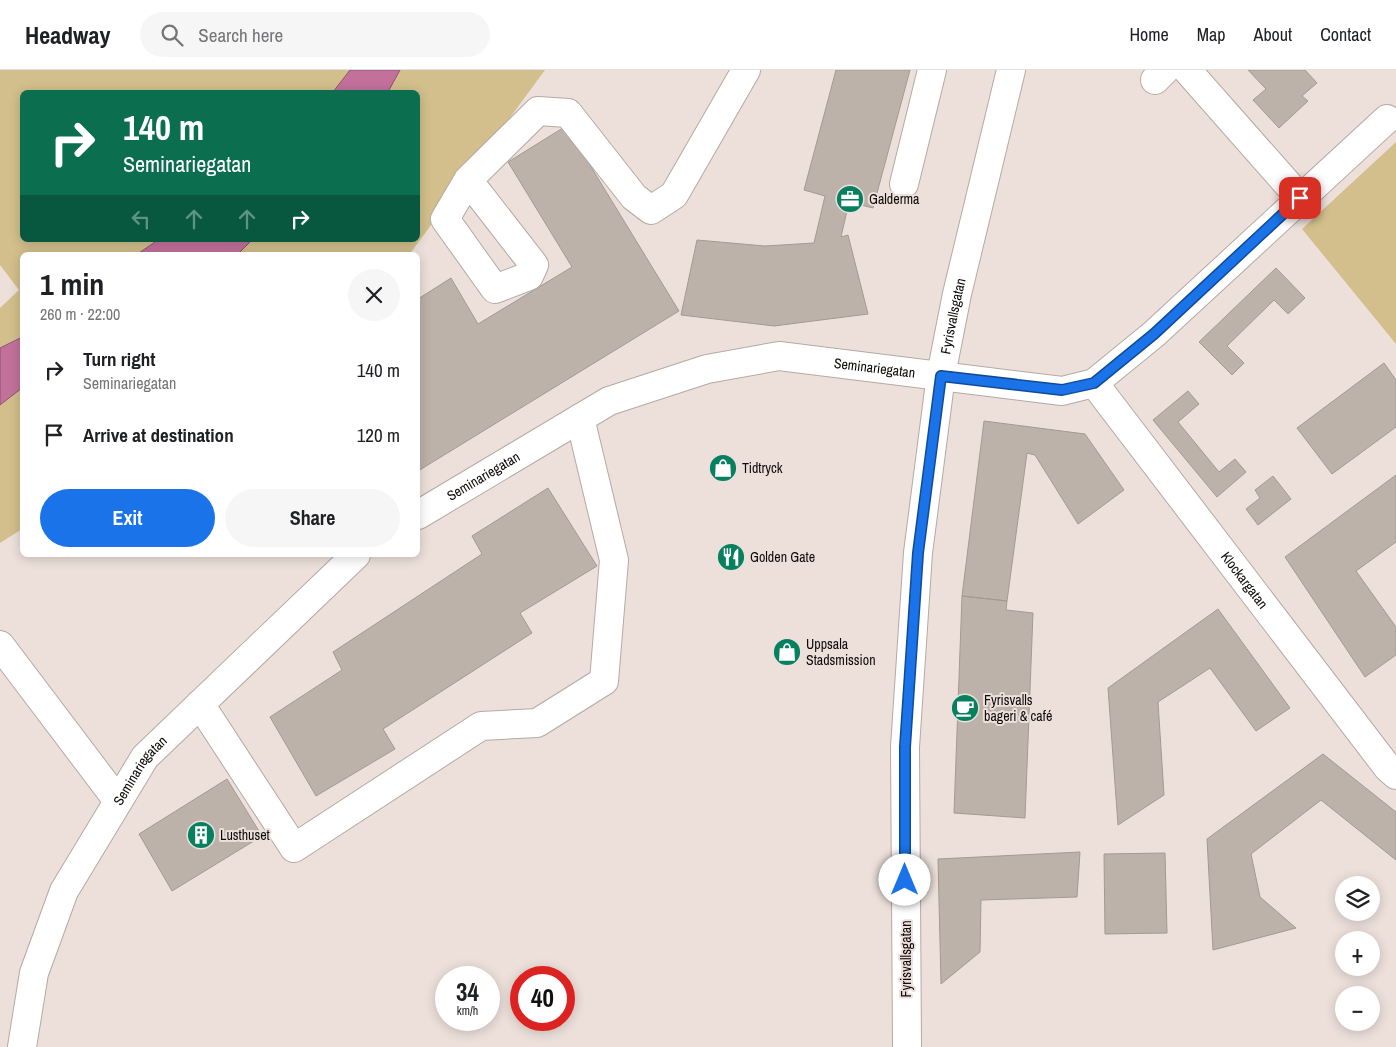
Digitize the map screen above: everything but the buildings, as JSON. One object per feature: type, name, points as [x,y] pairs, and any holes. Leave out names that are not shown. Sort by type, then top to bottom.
[{"type":"street","points":[[468,180],[538,111],[568,112],[634,197],[651,210],[674,195],[746,70]]},
{"type":"street","points":[[904,184],[932,70]]},
{"type":"street","name":"Fyrisvallsgatan","points":[[907,1047],[905,747],[918,553],[941,376],[959,284],[1010,70]]},
{"type":"street","points":[[1187,70],[1300,198]]},
{"type":"street","name":"Seminariegatan","points":[[420,514],[609,401],[707,368],[779,356],[1062,390],[1094,383],[1154,334],[1387,119]]},
{"type":"street","name":"Klockargatan","points":[[1094,383],[1283,634],[1388,768],[1396,775]]},
{"type":"street","points":[[200,704],[294,848],[481,726],[537,723],[604,681],[614,560],[580,418]]},
{"type":"street","name":"Seminariegatan","points":[[22,1047],[34,973],[64,891],[145,757],[354,557]]},
{"type":"street","points":[[0,646],[118,801]]},
{"type":"shaded area","points":[[0,70],[350,70],[335,90],[20,90],[20,242],[155,242],[140,252],[20,252],[20,337],[0,348],[0,308],[19,290],[0,265]]},
{"type":"shaded area","points":[[350,70],[400,70],[389,90],[335,90]]},
{"type":"shaded area","points":[[400,70],[545,70],[420,240],[420,90],[389,90]]},
{"type":"shaded area","points":[[1396,142],[1396,344],[1302,229]]},
{"type":"shaded area","points":[[155,242],[250,242],[240,252],[140,252]]},
{"type":"shaded area","points":[[250,242],[419,242],[411,252],[240,252]]},
{"type":"shaded area","points":[[20,338],[20,390],[0,405],[0,348]]},
{"type":"shaded area","points":[[20,390],[20,530],[0,543],[0,405]]},
{"type":"place","name":"Galderma","points":[[850,199]]},
{"type":"place","name":"Tidtryck","points":[[723,468]]},
{"type":"place","name":"Golden Gate","points":[[731,557]]},
{"type":"place","name":"Uppsala Stadsmission","points":[[787,652]]},
{"type":"place","name":"Fyrisvalls bageri & café","points":[[965,708]]},
{"type":"place","name":"Lusthuset","points":[[201,835]]},
{"type":"route","points":[[905,880],[905,747],[918,553],[941,376],[1062,390],[1094,383],[1154,334],[1300,198]]}]
